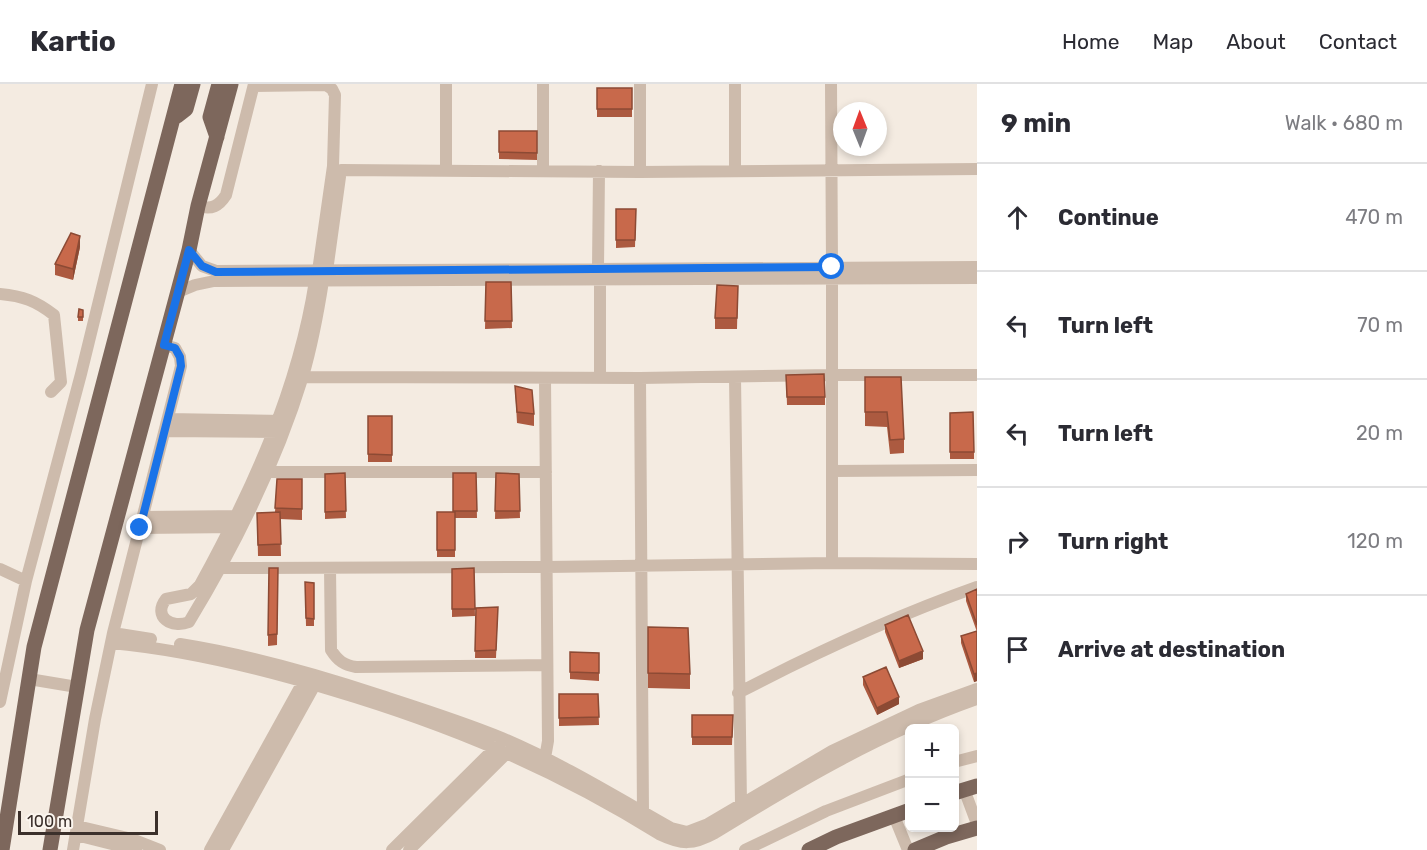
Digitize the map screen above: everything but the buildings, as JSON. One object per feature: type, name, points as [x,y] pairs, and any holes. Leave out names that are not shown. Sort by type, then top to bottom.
[{"type":"main road","points":[[2,850],[34,647],[182,84]]},
{"type":"main road","points":[[172,120],[186,109],[193,84]]},
{"type":"main road","points":[[217,137],[210,117],[219,84]]},
{"type":"main road","points":[[50,850],[87,630],[231,84]]},
{"type":"main road","points":[[809,850],[905,812]]},
{"type":"main road","points":[[915,850],[946,837],[977,828]]},
{"type":"street","points":[[0,702],[26,581],[81,374],[152,84]]},
{"type":"street","points":[[198,206],[207,209],[214,207],[226,195],[254,85],[326,85],[332,89],[335,95],[333,166],[321,276],[315,328],[303,377],[280,427],[258,471],[239,522],[221,568],[189,622],[182,625],[167,622],[162,617],[162,604],[166,599],[196,591],[239,522],[267,472],[280,427],[321,276],[341,170],[341,89],[339,84]]},
{"type":"street","points":[[446,84],[446,170]]},
{"type":"street","points":[[543,84],[543,170]]},
{"type":"street","points":[[640,84],[640,172]]},
{"type":"street","points":[[735,84],[735,171]]},
{"type":"street","points":[[831,84],[832,563]]},
{"type":"street","points":[[341,170],[640,172],[977,169]]},
{"type":"street","points":[[599,171],[600,378]]},
{"type":"street","points":[[189,250],[202,266],[216,272],[321,276]]},
{"type":"street","points":[[178,292],[214,281],[321,276],[832,272],[977,267]]},
{"type":"street","points":[[832,272],[977,278]]},
{"type":"street","points":[[0,294],[14,295],[38,302],[54,315],[60,382],[51,392]]},
{"type":"street","points":[[73,850],[94,719],[112,638],[181,366],[180,357],[175,348],[164,345]]},
{"type":"street","points":[[303,377],[640,378],[977,375]]},
{"type":"street","points":[[735,377],[741,804]]},
{"type":"street","points":[[545,378],[548,741],[545,758]]},
{"type":"street","points":[[640,378],[643,813]]},
{"type":"street","points":[[166,425],[280,427]]},
{"type":"street","points":[[832,471],[977,470]]},
{"type":"street","points":[[267,472],[546,472]]},
{"type":"street","points":[[141,522],[239,522]]},
{"type":"street","points":[[221,568],[977,564]]},
{"type":"street","points":[[0,568],[26,581]]},
{"type":"street","points":[[330,568],[331,650],[336,659],[345,665],[547,665]]},
{"type":"street","points":[[738,693],[832,647],[939,600],[977,586]]},
{"type":"street","points":[[112,638],[213,649],[413,706],[506,746],[545,758],[671,828],[687,832],[708,824],[832,751],[919,710],[977,689]]},
{"type":"street","points":[[29,679],[77,687]]},
{"type":"street","points":[[210,850],[312,679]]},
{"type":"street","points":[[223,850],[312,679]]},
{"type":"street","points":[[506,746],[675,846],[702,840],[837,760],[886,735],[939,712],[977,699]]},
{"type":"street","points":[[392,850],[506,746]]},
{"type":"street","points":[[409,850],[506,746]]},
{"type":"street","points":[[959,761],[977,756]]},
{"type":"street","points":[[745,850],[826,811],[905,781]]},
{"type":"street","points":[[965,789],[977,824]]},
{"type":"street","points":[[894,816],[908,850]]},
{"type":"street","points":[[76,831],[136,850]]},
{"type":"street","points":[[76,831],[132,839],[160,850]]},
{"type":"route","points":[[140,528],[180,373],[180,357],[175,348],[164,345],[189,250],[202,266],[216,272],[832,267]]}]
